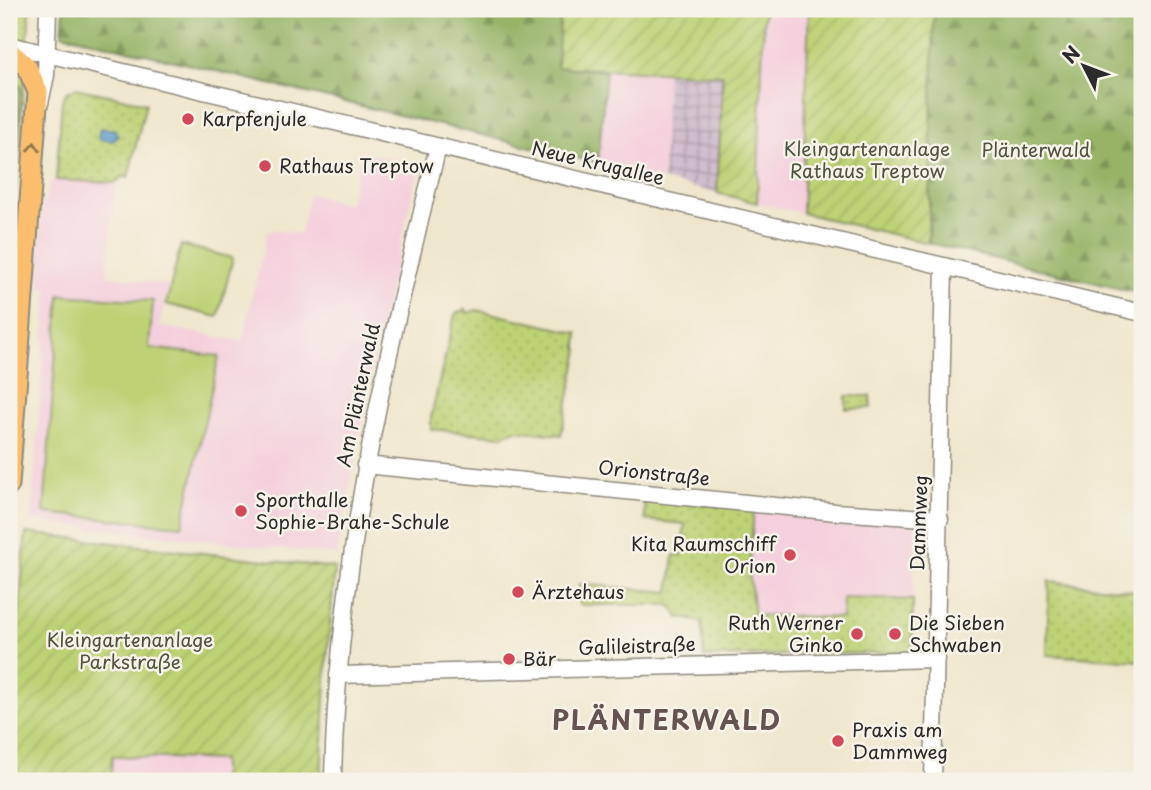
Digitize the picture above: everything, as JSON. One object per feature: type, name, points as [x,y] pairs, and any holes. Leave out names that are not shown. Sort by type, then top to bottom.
[{"type":"main road","points":[[9,51],[27,67],[34,79],[37,115],[9,485]]},
{"type":"street","points":[[37,115],[46,75],[48,9]]},
{"type":"street","name":"Neue Krugallee","points":[[9,45],[45,51],[1142,313]]},
{"type":"street","name":"Am Plänterwald","points":[[333,781],[338,675],[365,464],[403,284],[438,147]]},
{"type":"street","name":"Dammweg","points":[[933,781],[944,266]]},
{"type":"street","name":"Orionstraße","points":[[365,464],[940,519]]},
{"type":"street","name":"Galileistraße","points":[[338,675],[936,659]]},
{"type":"shaded area","points":[[764,9],[809,9],[802,213],[757,203]]},
{"type":"shaded area","points":[[606,71],[667,73],[663,180],[598,163]]},
{"type":"shaded area","points":[[667,73],[723,75],[717,193],[663,180]]},
{"type":"shaded area","points":[[362,152],[419,166],[376,348],[337,555],[31,521],[48,288],[40,287],[38,265],[42,207],[52,180],[115,183],[107,275],[168,285],[159,326],[242,341],[267,232],[275,230],[300,234],[309,194],[349,204]]},
{"type":"shaded area","points":[[754,509],[915,524],[913,600],[843,598],[842,618],[754,616],[749,571]]},
{"type":"shaded area","points":[[111,756],[222,760],[222,781],[111,781]]},
{"type":"green space","points":[[9,9],[30,9],[9,281]]},
{"type":"green space","points":[[64,9],[561,9],[557,67],[606,71],[598,163],[62,34]]},
{"type":"green space","name":"Kleingartenanlage Rathaus Treptow","points":[[561,9],[764,9],[757,203],[717,193],[723,75],[557,67]]},
{"type":"green space","name":"Kleingartenanlage Rathaus Treptow","points":[[809,9],[934,9],[928,243],[802,213]]},
{"type":"green space","name":"Plänterwald","points":[[934,9],[1142,9],[1142,294],[929,243]]},
{"type":"green space","points":[[9,67],[21,88],[9,269]]},
{"type":"green space","points":[[75,88],[146,103],[128,178],[123,176],[115,183],[56,180],[62,101],[66,93]]},
{"type":"green space","points":[[181,245],[233,258],[218,317],[166,304]]},
{"type":"green space","points":[[60,295],[153,301],[149,348],[219,356],[182,526],[44,513]]},
{"type":"green space","points":[[466,309],[467,313],[477,310],[578,333],[579,350],[561,435],[515,430],[501,436],[431,429],[431,417],[455,314]]},
{"type":"green space","points":[[846,396],[870,396],[871,408],[846,409]]},
{"type":"green space","points":[[644,499],[754,509],[749,571],[754,615],[842,618],[843,598],[913,600],[912,652],[704,657],[702,622],[678,617],[670,605],[579,605],[579,584],[669,592],[674,555],[681,555],[685,524],[645,520]]},
{"type":"green space","name":"Kleingartenanlage Parkstraße","points":[[26,533],[335,568],[321,781],[222,781],[222,760],[112,756],[111,781],[9,781],[9,727]]},
{"type":"green space","points":[[1049,581],[1142,592],[1142,661],[1047,655]]},
{"type":"water","points":[[100,128],[115,130],[118,136],[113,141],[98,139]]},
{"type":"place","name":"Karpfenjule","points":[[188,119]]},
{"type":"place","name":"Rathaus Treptow","points":[[265,166]]},
{"type":"place","name":"Sporthalle Sophie-Brahe-Schule","points":[[241,511]]},
{"type":"place","name":"Kita Raumschiff Orion","points":[[790,555]]},
{"type":"place","name":"Ärztehaus","points":[[518,592]]},
{"type":"place","name":"Ruth Werner Ginko","points":[[857,634]]},
{"type":"place","name":"Die Sieben Schwaben","points":[[895,634]]},
{"type":"place","name":"Bär","points":[[509,659]]},
{"type":"place","name":"Praxis am Dammweg","points":[[838,741]]},
{"type":"district","name":"PLÄNTERWALD","points":[[667,721]]}]
